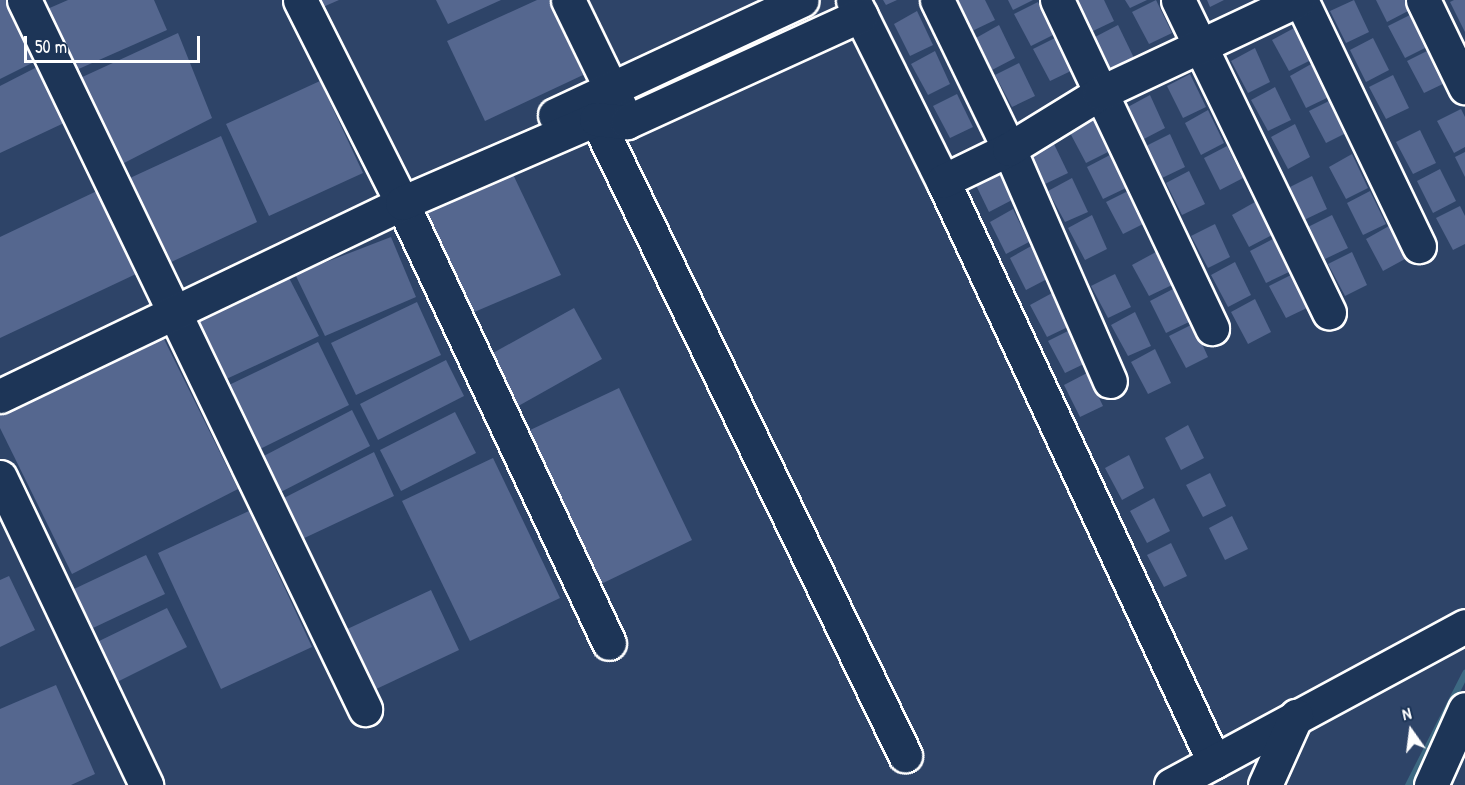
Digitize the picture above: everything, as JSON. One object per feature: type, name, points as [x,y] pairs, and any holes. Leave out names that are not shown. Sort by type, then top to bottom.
[{"type":"street","points":[[24,0],[365,709]]},
{"type":"street","points":[[300,0],[398,197],[609,643]]},
{"type":"street","points":[[568,0],[605,108],[905,755]]},
{"type":"street","points":[[605,108],[802,0]]},
{"type":"street","points":[[937,0],[1009,149],[1110,381]]},
{"type":"street","points":[[1057,0],[1212,328]]},
{"type":"street","points":[[1179,0],[1329,312]]},
{"type":"street","points":[[943,181],[1009,149],[1100,93],[1300,0],[1419,246]]},
{"type":"street","points":[[1423,0],[1465,87]]},
{"type":"street","points":[[0,396],[170,306],[398,197],[605,108],[857,8],[943,181],[1214,762]]},
{"type":"street","points":[[0,377],[170,306]]},
{"type":"street","points":[[0,477],[146,785]]},
{"type":"street","points":[[1171,785],[1455,631]]},
{"type":"street","points":[[1431,785],[1465,709]]},
{"type":"street","points":[[1265,785],[1296,716]]},
{"type":"building","points":[[0,0],[8,0],[34,62],[0,79]]},
{"type":"building","points":[[68,0],[154,0],[167,30],[74,71],[45,10]]},
{"type":"building","points":[[312,0],[339,0],[316,10]]},
{"type":"building","points":[[436,0],[501,0],[448,24]]},
{"type":"building","points":[[537,0],[549,0],[583,75],[485,121],[447,41]]},
{"type":"building","points":[[883,0],[897,0],[886,5]]},
{"type":"building","points":[[956,0],[985,0],[995,20],[972,31]]},
{"type":"building","points":[[1008,0],[1033,0],[1013,10]]},
{"type":"building","points":[[1075,0],[1104,0],[1114,21],[1091,32]]},
{"type":"building","points":[[1125,0],[1147,0],[1130,8]]},
{"type":"building","points":[[1156,0],[1172,33],[1149,44],[1132,12]]},
{"type":"building","points":[[1207,0],[1224,0],[1210,7]]},
{"type":"building","points":[[1354,0],[1369,32],[1346,43],[1330,11]]},
{"type":"building","points":[[1376,0],[1405,0],[1410,10],[1387,22]]},
{"type":"building","points":[[1465,0],[1465,32],[1450,2]]},
{"type":"building","points":[[1038,2],[1053,35],[1031,46],[1014,14]]},
{"type":"building","points":[[917,11],[933,45],[910,56],[894,24]]},
{"type":"building","points":[[1412,14],[1427,47],[1405,58],[1388,26]]},
{"type":"building","points":[[999,25],[1015,58],[992,70],[976,38]]},
{"type":"building","points":[[1118,25],[1134,58],[1111,69],[1095,37]]},
{"type":"building","points":[[1296,27],[1311,60],[1289,71],[1272,40]]},
{"type":"building","points":[[178,33],[212,118],[122,164],[78,79]]},
{"type":"building","points":[[1057,37],[1073,70],[1050,81],[1033,49]]},
{"type":"building","points":[[1373,38],[1389,70],[1366,82],[1350,50]]},
{"type":"building","points":[[1255,48],[1270,82],[1248,93],[1231,61]]},
{"type":"building","points":[[1431,49],[1447,82],[1424,93],[1407,61]]},
{"type":"building","points":[[935,51],[950,84],[928,95],[911,64]]},
{"type":"building","points":[[1019,63],[1035,96],[1012,107],[995,75]]},
{"type":"building","points":[[1313,63],[1329,97],[1306,108],[1290,76]]},
{"type":"building","points":[[37,67],[64,123],[0,153],[0,86]]},
{"type":"building","points":[[1190,74],[1206,107],[1183,118],[1167,86]]},
{"type":"building","points":[[1393,75],[1409,108],[1386,119],[1369,87]]},
{"type":"building","points":[[320,81],[363,173],[269,216],[226,124]]},
{"type":"building","points":[[1275,87],[1291,120],[1268,131],[1251,100]]},
{"type":"building","points":[[957,94],[973,127],[950,138],[933,106]]},
{"type":"building","points":[[1150,95],[1165,128],[1142,140],[1126,108]]},
{"type":"building","points":[[1333,99],[1348,132],[1326,143],[1309,111]]},
{"type":"building","points":[[1461,109],[1465,117],[1465,147],[1454,153],[1437,121]]},
{"type":"building","points":[[1208,110],[1224,143],[1201,155],[1185,123]]},
{"type":"building","points":[[1093,118],[1108,152],[1086,163],[1069,131]]},
{"type":"building","points":[[1295,124],[1310,157],[1288,169],[1271,137]]},
{"type":"building","points":[[1420,130],[1436,163],[1413,174],[1396,142]]},
{"type":"building","points":[[1170,134],[1185,167],[1162,178],[1146,146]]},
{"type":"building","points":[[221,136],[257,222],[167,264],[130,178]]},
{"type":"building","points":[[1052,140],[1068,173],[1045,184],[1028,152]]},
{"type":"building","points":[[1227,146],[1243,178],[1220,190],[1204,158]]},
{"type":"building","points":[[1465,152],[1465,177],[1455,157]]},
{"type":"building","points":[[1352,154],[1368,188],[1346,199],[1329,167]]},
{"type":"building","points":[[1110,155],[1126,188],[1103,199],[1087,167]]},
{"type":"building","points":[[509,166],[561,275],[465,316],[414,206]]},
{"type":"building","points":[[997,167],[1012,200],[989,212],[973,179]]},
{"type":"building","points":[[1440,169],[1456,201],[1433,213],[1417,181]]},
{"type":"building","points":[[1189,171],[1205,204],[1182,215],[1166,183]]},
{"type":"building","points":[[1312,176],[1327,209],[1304,220],[1288,188]]},
{"type":"building","points":[[1072,178],[1088,212],[1065,222],[1048,191]]},
{"type":"building","points":[[99,190],[136,274],[0,338],[0,237]]},
{"type":"building","points":[[1130,190],[1145,223],[1123,234],[1106,202]]},
{"type":"building","points":[[1370,191],[1386,224],[1363,235],[1347,203]]},
{"type":"building","points":[[1255,202],[1272,235],[1249,247],[1232,215]]},
{"type":"building","points":[[1460,206],[1465,216],[1465,244],[1453,250],[1436,218]]},
{"type":"building","points":[[1013,209],[1029,242],[1006,254],[990,222]]},
{"type":"building","points":[[1092,215],[1107,249],[1085,260],[1068,228]]},
{"type":"building","points":[[1332,215],[1348,248],[1325,259],[1308,227]]},
{"type":"building","points":[[1215,224],[1230,257],[1208,268],[1191,236]]},
{"type":"building","points":[[1389,226],[1405,259],[1383,271],[1366,239]]},
{"type":"building","points":[[391,237],[416,297],[325,336],[295,274]]},
{"type":"building","points":[[1273,239],[1289,272],[1266,283],[1250,251]]},
{"type":"building","points":[[1033,245],[1049,278],[1026,290],[1010,258]]},
{"type":"building","points":[[1156,252],[1172,285],[1149,296],[1132,265]]},
{"type":"building","points":[[1352,252],[1367,285],[1345,296],[1328,264]]},
{"type":"building","points":[[1235,262],[1251,295],[1228,307],[1211,275]]},
{"type":"building","points":[[1115,274],[1131,307],[1108,318],[1091,286]]},
{"type":"building","points":[[1293,274],[1309,307],[1286,318],[1269,286]]},
{"type":"building","points":[[288,276],[319,336],[222,381],[190,319]]},
{"type":"building","points":[[1173,289],[1189,322],[1166,333],[1150,301]]},
{"type":"building","points":[[1054,292],[1070,326],[1047,337],[1030,305]]},
{"type":"building","points":[[1255,299],[1271,332],[1248,344],[1231,312]]},
{"type":"building","points":[[417,302],[441,355],[356,395],[331,343]]},
{"type":"building","points":[[574,308],[602,359],[513,409],[484,358]]},
{"type":"building","points":[[1135,312],[1151,346],[1128,356],[1111,325]]},
{"type":"building","points":[[1193,324],[1208,357],[1186,368],[1169,336]]},
{"type":"building","points":[[1072,329],[1088,362],[1065,373],[1048,341]]},
{"type":"building","points":[[160,331],[238,489],[72,574],[0,428],[0,407]]},
{"type":"building","points":[[318,342],[349,405],[260,449],[229,385]]},
{"type":"building","points":[[1155,349],[1171,383],[1148,394],[1131,362]]},
{"type":"building","points":[[446,360],[464,396],[378,440],[360,404]]},
{"type":"building","points":[[1087,373],[1103,406],[1080,417],[1064,385]]},
{"type":"building","points":[[619,388],[692,540],[599,585],[526,432]]},
{"type":"building","points":[[352,410],[370,446],[277,494],[258,459]]},
{"type":"building","points":[[455,412],[476,453],[401,491],[380,450]]},
{"type":"building","points":[[1188,425],[1204,458],[1181,470],[1165,438]]},
{"type":"building","points":[[374,452],[394,496],[298,541],[280,500]]},
{"type":"building","points":[[1129,455],[1144,488],[1122,500],[1105,468]]},
{"type":"building","points":[[493,458],[560,598],[470,641],[402,501]]},
{"type":"building","points":[[1210,473],[1226,506],[1203,517],[1186,485]]},
{"type":"building","points":[[1154,498],[1170,531],[1147,543],[1130,511]]},
{"type":"building","points":[[249,511],[312,647],[221,689],[158,553]]},
{"type":"building","points":[[1232,516],[1248,549],[1225,560],[1209,528]]},
{"type":"building","points":[[1171,543],[1187,576],[1164,587],[1147,555]]},
{"type":"building","points":[[146,555],[165,594],[93,628],[74,589]]},
{"type":"building","points":[[9,576],[35,630],[0,647],[0,580]]},
{"type":"building","points":[[431,590],[459,650],[372,691],[343,631]]},
{"type":"building","points":[[167,608],[187,647],[113,684],[93,644]]},
{"type":"building","points":[[56,685],[95,774],[71,785],[0,785],[0,709]]},
{"type":"waterway","points":[[1408,785],[1465,673]]}]
